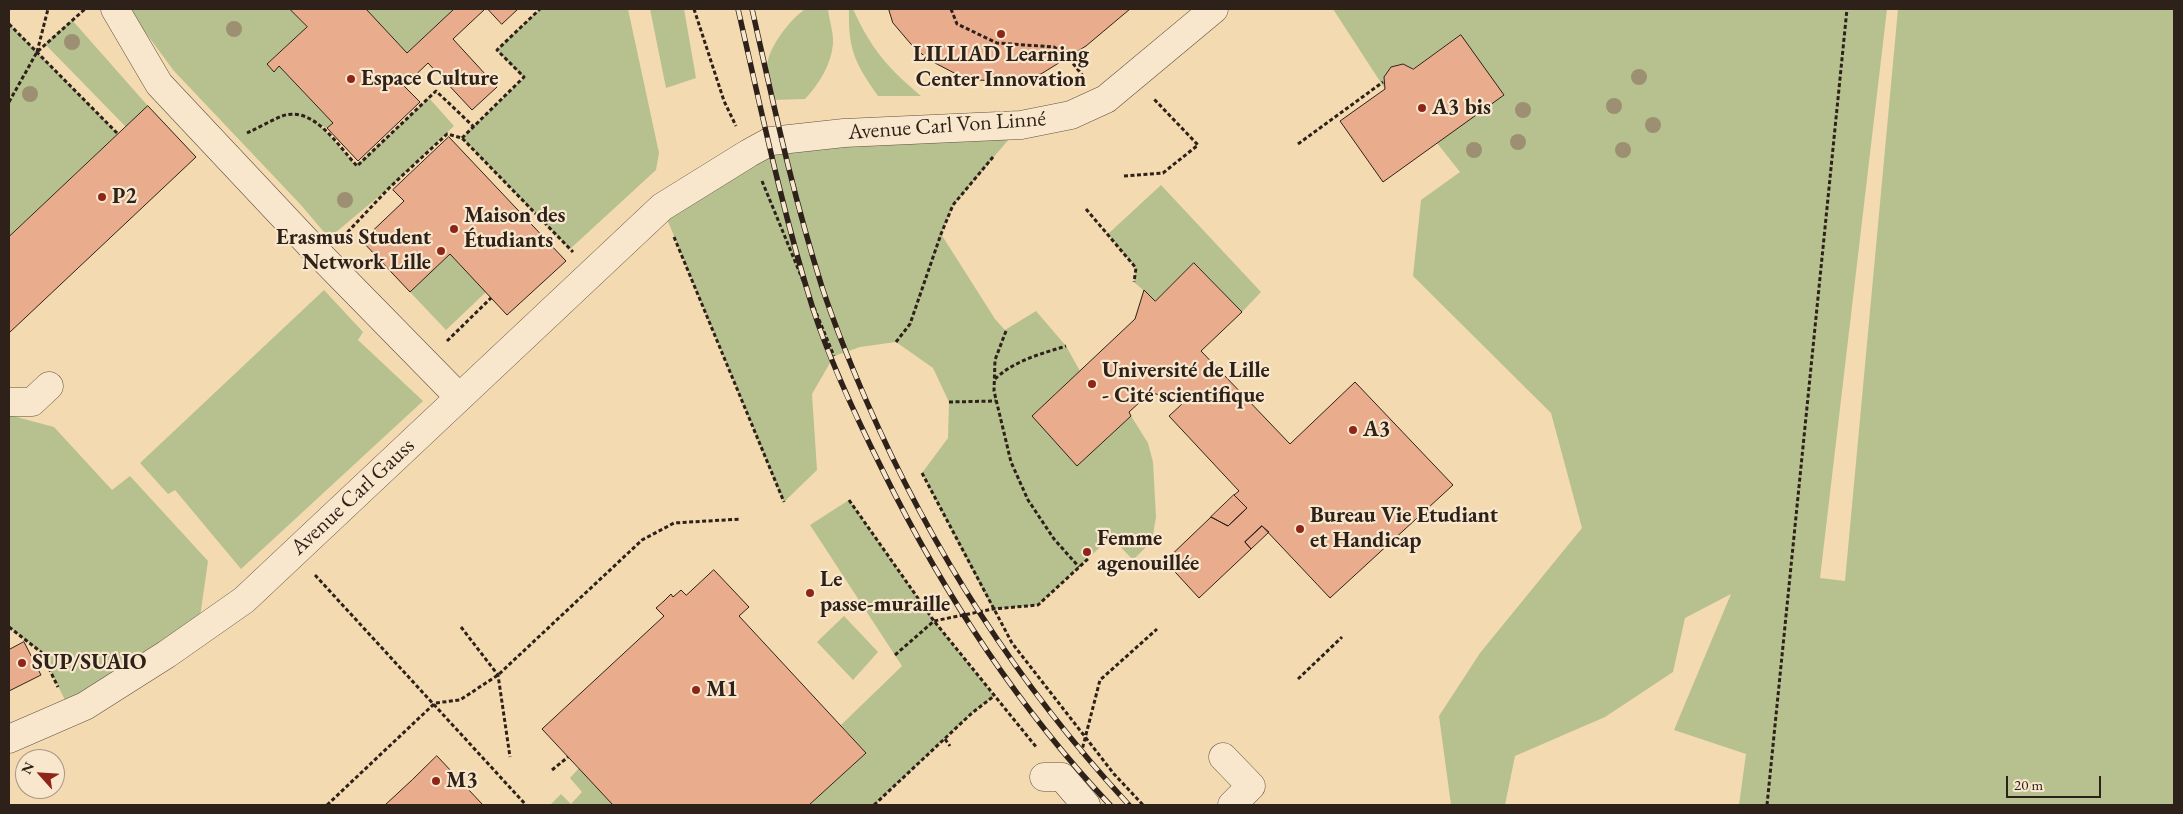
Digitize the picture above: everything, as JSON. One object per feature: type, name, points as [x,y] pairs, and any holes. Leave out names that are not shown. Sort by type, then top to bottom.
[{"type":"street","points":[[115,9],[159,84],[323,257],[460,397]]},
{"type":"street","name":"Avenue Carl Von Linné","points":[[662,207],[771,141],[825,135],[1021,125],[1071,115],[1106,99],[1134,78],[1214,9]]},
{"type":"street","name":"Avenue Carl Gauss","points":[[9,739],[85,706],[182,644],[244,600],[662,207]]},
{"type":"street","points":[[9,402],[32,402],[49,386]]},
{"type":"street","points":[[1223,757],[1251,786],[1232,805]]},
{"type":"path","points":[[9,102],[37,52],[48,9]]},
{"type":"path","points":[[37,52],[84,9]]},
{"type":"path","points":[[462,138],[524,78],[497,50],[540,9]]},
{"type":"path","points":[[694,9],[724,101],[749,153],[834,356]]},
{"type":"path","points":[[951,9],[957,24],[997,43],[1054,47],[1068,57],[1086,81]]},
{"type":"path","points":[[1766,805],[1847,9]]},
{"type":"path","points":[[9,24],[118,134]]},
{"type":"path","points":[[1124,176],[1163,173],[1198,145],[1134,78]]},
{"type":"path","points":[[1298,144],[1383,82]]},
{"type":"path","points":[[244,135],[282,116],[296,114],[312,119],[318,124],[357,166],[436,91],[474,127]]},
{"type":"path","points":[[896,342],[910,324],[953,205],[1021,125]]},
{"type":"path","points":[[323,257],[390,187],[447,134],[462,138],[577,256]]},
{"type":"path","points":[[662,207],[784,502]]},
{"type":"path","points":[[1086,209],[1136,268],[1134,282]]},
{"type":"path","points":[[446,341],[492,298]]},
{"type":"path","points":[[1006,331],[995,360],[994,391],[1011,462],[1028,500],[1054,539],[1080,567]]},
{"type":"path","points":[[994,379],[1006,368],[1024,359],[1066,346]]},
{"type":"path","points":[[949,402],[996,401]]},
{"type":"path","points":[[922,473],[1012,642],[1114,774],[1143,805]]},
{"type":"path","points":[[849,500],[934,620],[1067,788]]},
{"type":"path","points":[[327,805],[435,704],[460,700],[498,675],[642,540],[674,524],[741,519]]},
{"type":"path","points":[[294,552],[526,805]]},
{"type":"path","points":[[895,655],[934,620],[993,609],[1038,605],[1089,558]]},
{"type":"path","points":[[9,627],[41,652],[70,712]]},
{"type":"path","points":[[461,627],[498,675],[510,757]]},
{"type":"path","points":[[1067,788],[1085,736],[1100,680],[1157,629]]},
{"type":"path","points":[[1298,679],[1342,637]]},
{"type":"path","points":[[874,805],[972,713],[994,696]]},
{"type":"path","points":[[945,739],[950,746]]},
{"type":"path","points":[[552,770],[568,757]]},
{"type":"path","points":[[519,805],[523,802]]},
{"type":"green space","points":[[128,9],[290,9],[307,27],[267,64],[274,71],[279,66],[333,123],[327,128],[320,125],[356,166],[429,98],[454,126],[390,187],[329,238],[301,205],[174,71]]},
{"type":"green space","points":[[366,9],[454,9],[407,53]]},
{"type":"green space","points":[[540,9],[628,9],[659,153],[656,170],[570,249],[462,138],[524,78],[497,50]]},
{"type":"green space","points":[[650,9],[684,9],[696,78],[666,88]]},
{"type":"green space","points":[[805,9],[828,9],[833,40],[830,59],[819,81],[805,99],[772,100],[766,72],[769,56],[782,34]]},
{"type":"green space","points":[[849,9],[853,9],[867,36],[881,57],[921,96],[878,96],[854,56],[850,35]]},
{"type":"green space","points":[[1333,9],[1887,9],[1820,578],[1845,581],[1898,9],[2174,9],[2174,805],[1739,805],[1746,754],[1674,730],[1731,594],[1685,618],[1673,672],[1605,717],[1515,756],[1505,805],[1451,805],[1439,716],[1480,653],[1582,528],[1551,413],[1413,276],[1421,200],[1460,172],[1437,143],[1503,95],[1460,35],[1413,69],[1403,64],[1391,67],[1384,77],[1385,89]]},
{"type":"green space","points":[[72,20],[148,106],[126,127],[45,44]]},
{"type":"green space","points":[[9,24],[118,134],[9,237]]},
{"type":"green space","points":[[1021,125],[953,205],[941,234],[995,319],[1005,330],[1036,311],[1066,346],[1080,371],[1032,416],[1077,465],[1131,416],[1148,443],[1153,462],[1156,517],[1152,541],[1133,560],[1111,537],[1038,605],[993,609],[922,473],[948,438],[949,402],[933,368],[896,342],[860,347],[834,356],[812,394],[817,470],[784,502],[662,207],[749,153]]},
{"type":"green space","points":[[1161,185],[1261,292],[1242,312],[1194,263],[1155,301],[1134,282],[1136,268],[1108,234]]},
{"type":"green space","points":[[450,254],[486,292],[446,330],[410,292]]},
{"type":"green space","points":[[324,290],[363,332],[358,340],[423,401],[241,569],[175,490],[168,494],[140,463]]},
{"type":"green space","points":[[9,415],[54,427],[112,490],[130,476],[208,561],[198,631],[71,712],[41,652],[9,627]]},
{"type":"green space","points":[[849,500],[934,621],[994,696],[972,713],[874,805],[809,805],[866,753],[841,725],[902,666],[810,525]]},
{"type":"green space","points":[[844,616],[878,652],[853,680],[817,642]]},
{"type":"green space","points":[[579,768],[613,805],[550,805],[561,794],[571,804],[582,792],[570,778]]},
{"type":"building","name":"Espace Culture","points":[[290,9],[366,9],[407,53],[454,9],[485,9],[453,39],[497,87],[472,110],[428,63],[404,86],[420,102],[358,161],[327,128],[333,123],[279,66],[274,72],[267,64],[307,27]]},
{"type":"building","name":"Espace Culture","points":[[488,9],[518,9],[502,24]]},
{"type":"building","name":"LILLIAD Learning Center Innovation","points":[[889,9],[1130,9],[1086,46],[1041,74],[1003,81],[976,80],[960,76],[935,63],[916,50],[893,23]]},
{"type":"building","name":"A3 bis","points":[[1461,35],[1504,95],[1383,182],[1340,121],[1385,89],[1384,77],[1391,67],[1403,64],[1413,69]]},
{"type":"building","name":"P2","points":[[148,106],[196,157],[9,333],[9,237]]},
{"type":"building","name":"Maison des Étudiants","points":[[449,137],[566,261],[507,315],[450,254],[410,292],[362,241],[404,201],[393,190]]},
{"type":"building","name":"A3","points":[[1194,263],[1242,312],[1201,351],[1290,444],[1355,382],[1453,485],[1330,598],[1262,526],[1245,542],[1251,549],[1199,598],[1165,561],[1211,517],[1228,526],[1247,508],[1234,495],[1239,491],[1169,416],[1182,404],[1151,392],[1129,412],[1131,416],[1077,466],[1032,416],[1135,319],[1144,290],[1155,301]]},
{"type":"building","points":[[1234,495],[1247,508],[1228,526],[1211,517]]},
{"type":"building","points":[[1262,526],[1269,532],[1251,549],[1245,542]]},
{"type":"building","name":"M1","points":[[714,570],[749,607],[739,616],[866,753],[809,805],[613,805],[542,729],[664,616],[656,608],[671,594],[673,597],[681,590],[686,595]]},
{"type":"building","name":"SUP/SUAIO","points":[[24,642],[41,675],[9,691],[9,650]]},
{"type":"building","name":"M3","points":[[437,756],[483,805],[385,805],[412,780]]},
{"type":"railway","points":[[738,9],[791,234],[820,330],[853,410],[905,514],[956,603],[984,646],[1044,728],[1110,805]]},
{"type":"railway","points":[[752,9],[793,184],[822,287],[854,372],[891,456],[949,563],[1015,664],[1051,713],[1129,805]]},
{"type":"place","name":"LILLIAD Learning Center Innovation","points":[[1001,34]]},
{"type":"place","name":"Espace Culture","points":[[351,79]]},
{"type":"place","name":"A3 bis","points":[[1422,108]]},
{"type":"place","name":"P2","points":[[102,197]]},
{"type":"place","name":"Maison des Étudiants","points":[[454,229]]},
{"type":"place","name":"Erasmus Student Network Lille","points":[[441,251]]},
{"type":"place","name":"Université de Lille ‐ Cité scientifique","points":[[1092,384]]},
{"type":"place","name":"A3","points":[[1353,430]]},
{"type":"place","name":"Bureau Vie Etudiant et Handicap","points":[[1300,529]]},
{"type":"place","name":"Femme agenouillée","points":[[1087,552]]},
{"type":"place","name":"Le passe-muraille","points":[[810,593]]},
{"type":"place","name":"SUP/SUAIO","points":[[22,663]]},
{"type":"place","name":"M1","points":[[696,690]]},
{"type":"place","name":"M3","points":[[436,781]]}]
